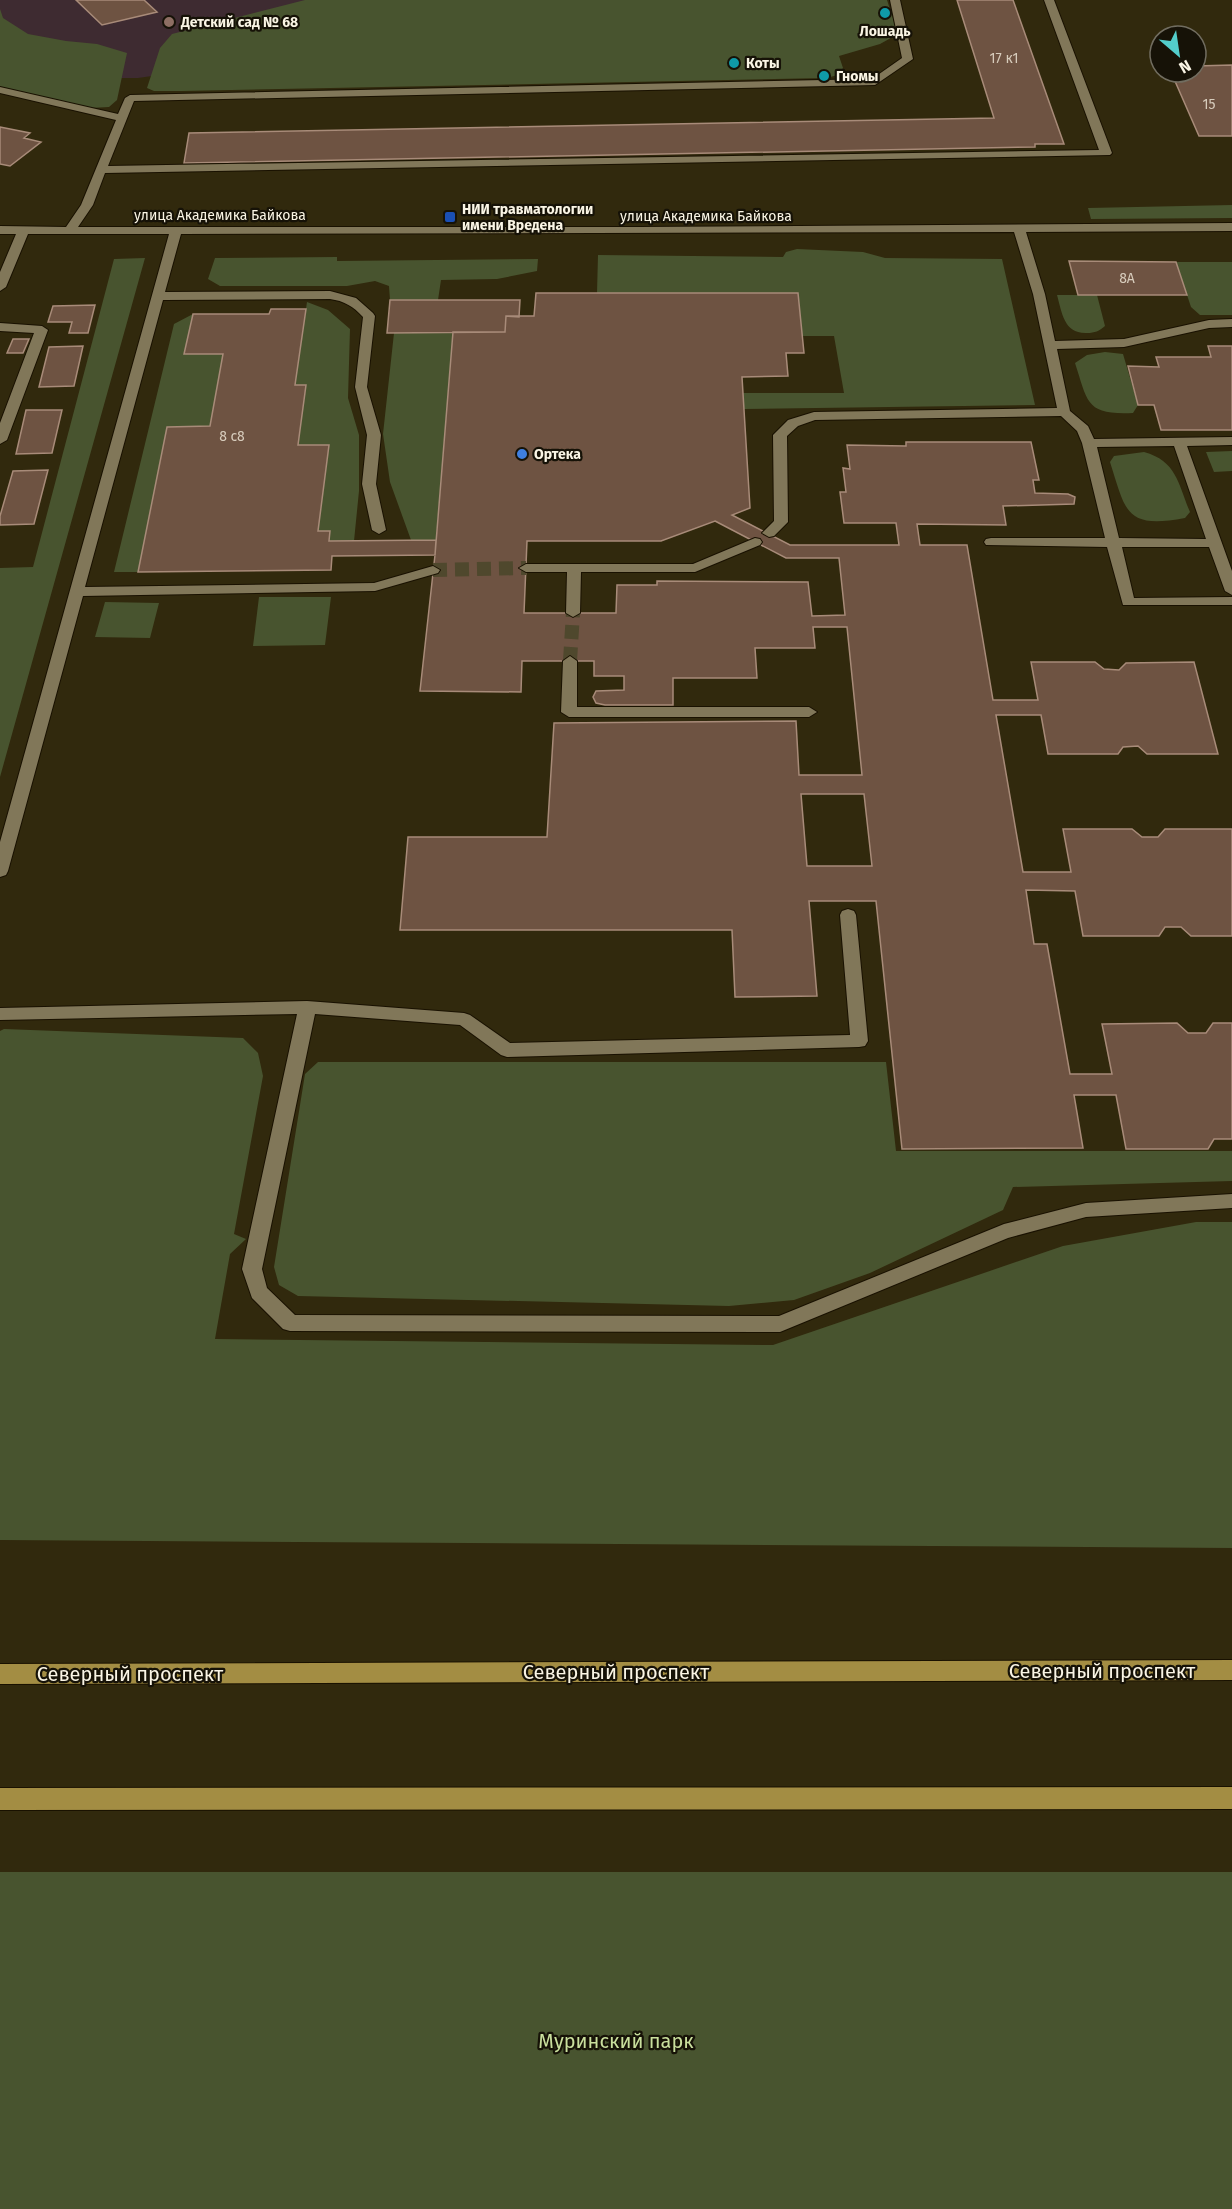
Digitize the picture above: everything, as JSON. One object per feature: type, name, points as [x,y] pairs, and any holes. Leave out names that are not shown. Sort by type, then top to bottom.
[{"type":"main road","name":"Северный проспект","points":[[0,1674],[1232,1670]]},
{"type":"main road","points":[[0,1799],[1232,1798]]},
{"type":"street","points":[[70,230],[87,205],[130,98],[875,82],[908,59],[896,0]]},
{"type":"street","points":[[102,170],[1106,153],[1049,0]]},
{"type":"street","points":[[0,90],[123,118]]},
{"type":"street","name":"улица Академика Байкова","points":[[0,230],[651,231],[1232,227]]},
{"type":"street","points":[[1019,229],[1039,294],[1064,412],[1083,429],[1089,443],[1128,602],[1232,601]]},
{"type":"street","points":[[0,287],[22,230]]},
{"type":"street","points":[[0,871],[177,230]]},
{"type":"street","points":[[157,296],[330,295],[344,296],[357,302],[369,316],[361,387],[374,435],[369,484],[379,530]]},
{"type":"street","points":[[1048,345],[1124,343],[1209,324],[1232,322]]},
{"type":"street","points":[[0,327],[42,330],[0,440]]},
{"type":"street","points":[[769,533],[781,522],[780,435],[793,423],[814,416],[1064,412]]},
{"type":"street","points":[[1089,443],[1232,441]]},
{"type":"street","points":[[1179,442],[1232,591]]},
{"type":"street","points":[[526,568],[695,568],[755,542]]},
{"type":"street","points":[[992,542],[1216,543]]},
{"type":"street","points":[[573,613],[574,568]]},
{"type":"street","points":[[76,592],[375,587],[433,570]]},
{"type":"street","points":[[570,661],[569,711],[809,712]]},
{"type":"street","points":[[0,1014],[307,1007],[464,1019],[507,1050],[859,1041],[848,915]]},
{"type":"street","points":[[307,1007],[300,1050],[252,1269],[259,1292],[290,1323],[780,1324],[1004,1231],[1086,1210],[1232,1201]]},
{"type":"shaded area","name":"Детский сад № 68","points":[[0,0],[416,0],[159,75],[118,78],[0,45]]},
{"type":"green space","points":[[305,0],[887,0],[898,34],[880,44],[839,56],[843,68],[838,75],[826,78],[182,91],[154,91],[147,88],[160,48],[172,34]]},
{"type":"green space","points":[[0,9],[3,18],[28,34],[97,44],[127,53],[117,100],[109,107],[90,108],[0,90]]},
{"type":"green space","points":[[1232,205],[1232,218],[1091,219],[1088,208]]},
{"type":"green space","points":[[797,249],[863,252],[885,258],[1002,259],[1035,405],[744,409],[743,393],[844,393],[834,336],[802,336],[597,293],[598,255],[783,257],[786,252]]},
{"type":"green space","points":[[337,257],[337,261],[538,259],[537,271],[497,279],[441,280],[438,300],[390,300],[389,286],[375,281],[347,286],[220,286],[208,279],[215,258]]},
{"type":"green space","points":[[145,258],[0,777],[0,568],[33,567],[114,259]]},
{"type":"green space","points":[[1176,262],[1232,262],[1232,315],[1200,315],[1191,307]]},
{"type":"green space","points":[[1057,295],[1097,295],[1105,326],[1092,333],[1073,330],[1065,321]]},
{"type":"green space","points":[[307,302],[328,310],[350,329],[348,398],[359,435],[359,491],[354,541],[329,541],[330,531],[318,531],[329,445],[298,445],[306,385],[295,385]]},
{"type":"green space","points":[[193,314],[184,354],[223,354],[210,426],[167,427],[138,572],[114,572],[174,324]]},
{"type":"green space","points":[[453,332],[436,540],[411,540],[390,482],[383,434],[394,333]]},
{"type":"green space","points":[[1105,352],[1123,354],[1138,405],[1133,413],[1106,412],[1097,409],[1087,397],[1075,363],[1087,355]]},
{"type":"green space","points":[[1232,451],[1232,471],[1214,472],[1206,452]]},
{"type":"green space","points":[[1144,452],[1163,461],[1175,475],[1190,512],[1185,518],[1150,521],[1131,513],[1125,505],[1110,462],[1114,456]]},
{"type":"green space","points":[[259,597],[331,597],[325,645],[253,646]]},
{"type":"green space","points":[[105,602],[159,603],[150,638],[95,637]]},
{"type":"green space","points":[[4,1029],[243,1038],[258,1053],[263,1076],[234,1234],[246,1239],[230,1254],[215,1339],[773,1345],[1063,1246],[1196,1222],[1232,1222],[1232,1548],[0,1540],[0,1031]]},
{"type":"green space","points":[[318,1062],[886,1062],[896,1151],[1232,1151],[1232,1181],[1013,1187],[1003,1210],[870,1273],[794,1300],[729,1306],[298,1296],[279,1285],[274,1267],[305,1074]]},
{"type":"green space","name":"Муринский парк","points":[[0,1872],[1232,1872],[1232,2209],[0,2209]]},
{"type":"building","points":[[76,0],[144,0],[157,12],[102,25]]},
{"type":"building","points":[[957,0],[1013,0],[1064,144],[1035,144],[1035,147],[184,163],[189,133],[994,118]]},
{"type":"building","points":[[1232,65],[1232,136],[1199,136],[1176,84],[1208,84],[1208,66]]},
{"type":"building","points":[[0,127],[30,133],[24,138],[41,142],[10,166],[0,164]]},
{"type":"building","points":[[1069,261],[1176,262],[1187,295],[1078,295]]},
{"type":"building","points":[[536,293],[798,293],[804,353],[786,353],[788,376],[742,377],[750,508],[732,515],[790,545],[899,545],[896,523],[844,523],[840,492],[846,492],[843,468],[850,469],[847,445],[906,446],[906,442],[1031,442],[1039,480],[1033,480],[1035,493],[1068,494],[1075,497],[1074,504],[1003,506],[1006,525],[917,524],[920,545],[967,545],[993,700],[1038,700],[1031,662],[1095,662],[1104,669],[1119,670],[1126,663],[1194,662],[1218,754],[1147,754],[1138,746],[1123,747],[1118,754],[1048,754],[1041,715],[996,715],[1023,872],[1071,872],[1063,829],[1132,829],[1142,837],[1158,837],[1165,829],[1232,829],[1232,936],[1191,936],[1181,927],[1165,927],[1159,936],[1083,936],[1075,891],[1026,890],[1034,944],[1047,944],[1070,1074],[1112,1074],[1102,1024],[1177,1023],[1188,1033],[1206,1033],[1213,1023],[1232,1023],[1232,1139],[1214,1139],[1208,1149],[1126,1149],[1116,1095],[1074,1095],[1083,1148],[902,1149],[876,901],[809,901],[817,996],[735,997],[732,930],[400,930],[408,837],[547,837],[554,723],[796,721],[799,775],[862,775],[847,627],[813,627],[815,648],[755,648],[757,678],[673,678],[673,705],[596,703],[593,697],[596,691],[624,690],[624,676],[594,676],[594,661],[522,661],[521,692],[420,691],[435,555],[453,332],[505,332],[506,316],[534,316]],"holes":[[[715,521],[786,558],[839,558],[845,615],[812,616],[808,582],[657,581],[657,585],[617,585],[616,613],[524,613],[527,541],[661,541]],[[801,794],[864,794],[872,866],[807,866]]]},
{"type":"building","points":[[390,300],[520,300],[519,317],[506,316],[505,332],[387,333]]},
{"type":"building","points":[[95,305],[88,333],[69,333],[72,322],[48,322],[53,306]]},
{"type":"building","points":[[271,309],[306,309],[295,385],[306,385],[298,445],[329,445],[318,531],[330,531],[329,541],[436,540],[435,555],[332,556],[331,570],[138,572],[167,427],[210,426],[223,354],[184,354],[193,314],[269,314]]},
{"type":"building","points":[[13,339],[29,339],[23,353],[7,353]]},
{"type":"building","points":[[83,346],[74,386],[39,387],[49,347]]},
{"type":"building","points":[[1208,346],[1232,346],[1232,430],[1161,430],[1154,405],[1138,405],[1128,366],[1159,367],[1156,357],[1211,357]]},
{"type":"building","points":[[26,410],[62,410],[52,453],[16,454]]},
{"type":"building","points":[[48,470],[34,524],[0,525],[0,516],[13,471]]},
{"type":"tunnel","points":[[433,570],[526,568]]},
{"type":"tunnel","points":[[570,661],[573,613]]},
{"type":"place","name":"Лошадь","points":[[885,13]]},
{"type":"place","name":"Детский сад № 68","points":[[169,22]]},
{"type":"place","name":"Коты","points":[[734,63]]},
{"type":"place","name":"Гномы","points":[[824,76]]},
{"type":"place","name":"НИИ травматологии имени Вредена","points":[[450,217]]},
{"type":"place","name":"Ортека","points":[[522,454]]}]
